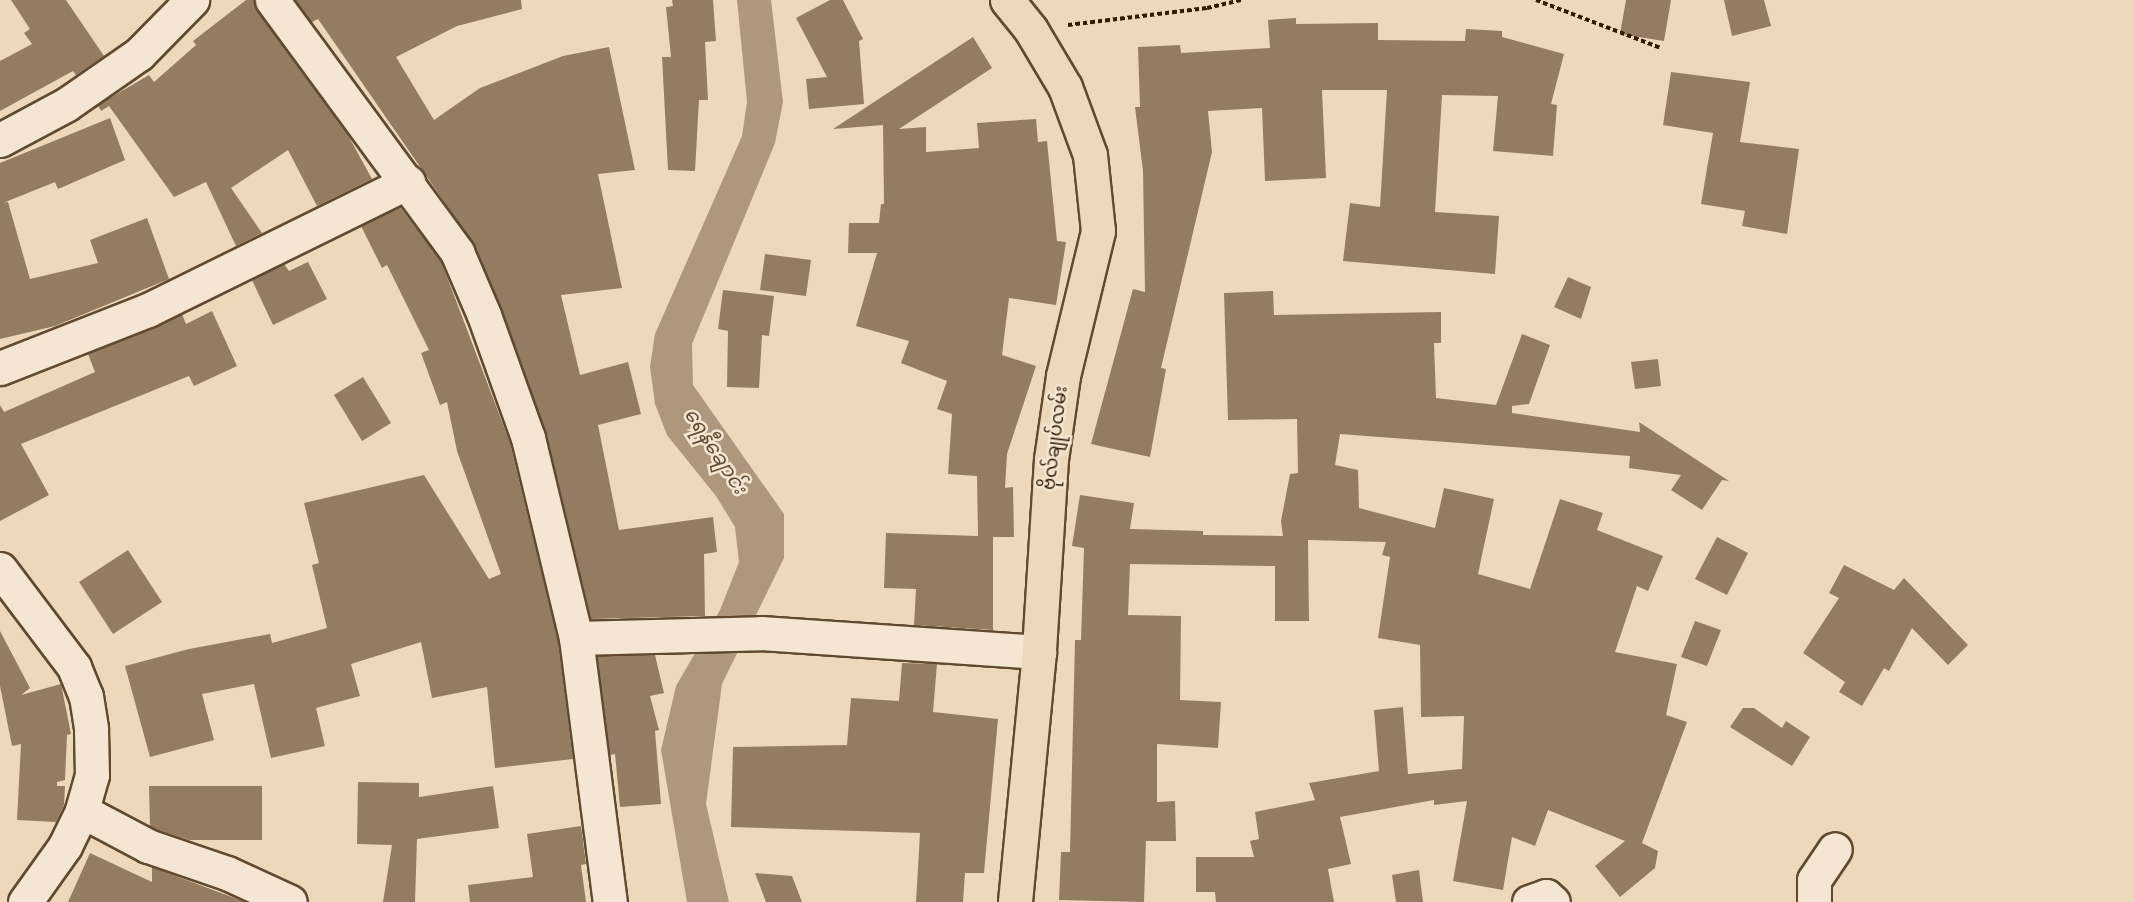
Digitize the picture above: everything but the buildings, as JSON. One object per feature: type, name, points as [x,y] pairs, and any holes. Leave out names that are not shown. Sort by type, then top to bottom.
[{"type":"main road","name":"ဗိုလ်‌ချုပ်‌လမ်း","points":[[1007,0],[1031,30],[1065,87],[1090,155],[1098,231],[1063,376],[1052,459],[1039,652],[1015,902]]},
{"type":"street","points":[[0,140],[67,105],[139,54],[192,0]]},
{"type":"street","points":[[272,0],[408,182],[457,252],[484,315],[528,438],[576,638],[610,902]]},
{"type":"street","points":[[0,368],[148,310],[408,182]]},
{"type":"street","points":[[0,569],[74,668],[86,696],[92,775],[82,811],[64,846],[25,902]]},
{"type":"street","points":[[576,638],[761,633],[1039,652]]},
{"type":"street","points":[[82,811],[148,846],[227,873],[290,902]]},
{"type":"street","points":[[1814,902],[1814,880],[1835,849]]},
{"type":"street","points":[[1529,902],[1546,896],[1553,902]]},
{"type":"path","points":[[1031,30],[1207,8],[1242,0]]},
{"type":"path","points":[[1536,0],[1661,48]]},
{"type":"water","name":"ရေနီချောင်း","points":[[737,0],[771,0],[783,102],[775,143],[692,344],[693,385],[784,514],[784,558],[722,684],[706,804],[729,902],[687,902],[661,750],[676,686],[720,610],[739,562],[735,527],[716,496],[667,435],[655,404],[650,367],[655,334],[742,136],[747,102]]}]
